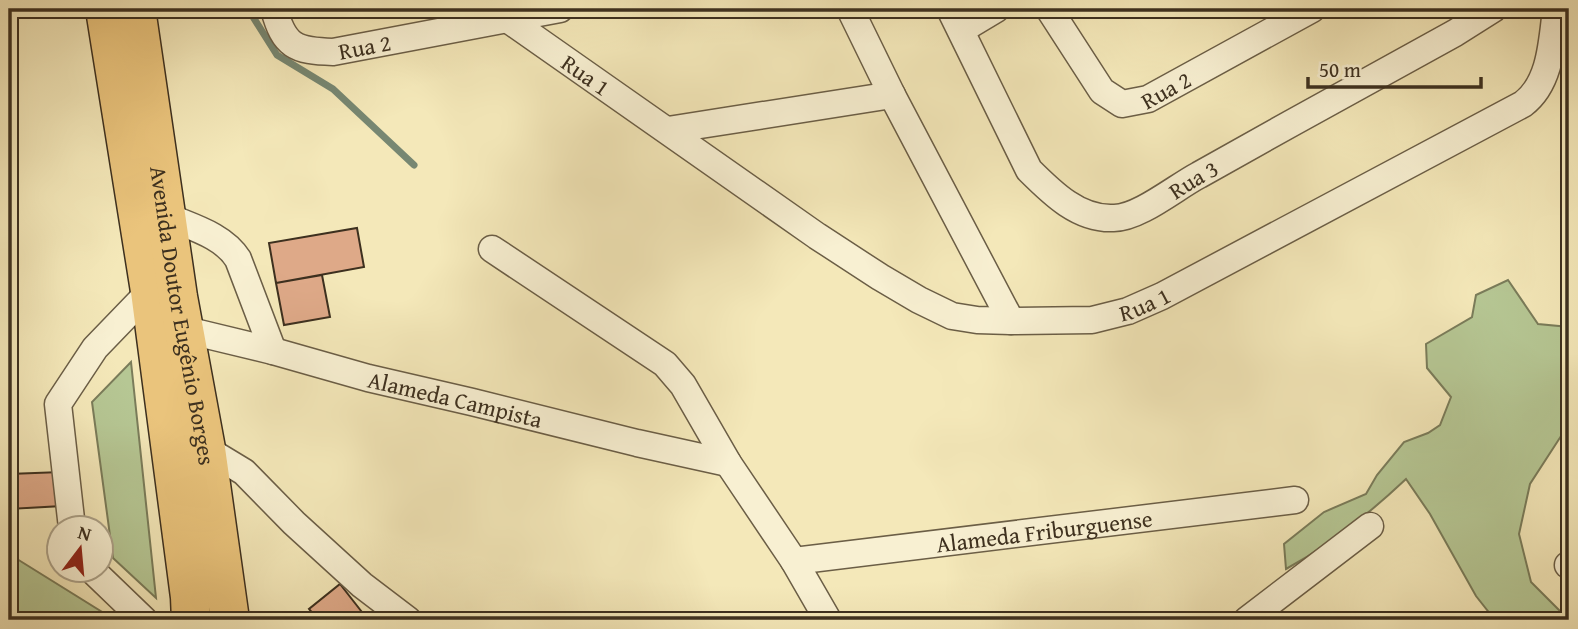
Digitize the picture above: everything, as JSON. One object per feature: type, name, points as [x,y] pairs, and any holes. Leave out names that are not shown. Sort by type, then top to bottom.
[{"type":"highway","name":"Avenida Doutor Eugênio Borges","points":[[105,9],[150,292],[191,620]]},
{"type":"highway","name":"Avenida Doutor Eugênio Borges","points":[[135,9],[178,297],[206,449],[230,620]]},
{"type":"street","name":"Rua 2","points":[[274,9],[282,33],[290,43],[302,49],[333,52],[560,9]]},
{"type":"street","points":[[850,9],[892,95],[1011,321]]},
{"type":"street","points":[[956,19],[996,9]]},
{"type":"street","name":"Rua 2","points":[[1049,9],[1102,91],[1122,104],[1148,99],[1311,9]]},
{"type":"street","name":"Rua 3","points":[[956,19],[1029,170],[1068,205],[1113,219],[1131,215],[1493,9]]},
{"type":"street","name":"Rua 1","points":[[506,18],[817,236],[880,277],[951,316],[1011,321],[1092,320],[1128,312],[1523,104],[1534,96],[1545,74],[1556,9]]},
{"type":"street","points":[[668,130],[892,95]]},
{"type":"street","points":[[166,216],[222,241],[232,249],[273,351]]},
{"type":"street","points":[[492,250],[665,364],[683,385],[728,463],[794,561],[828,620]]},
{"type":"street","points":[[71,514],[58,404],[95,348],[150,292]]},
{"type":"street","name":"Alameda Campista","points":[[186,331],[273,351],[368,378],[728,463]]},
{"type":"street","points":[[206,449],[244,472],[294,523],[362,585],[408,620]]},
{"type":"street","name":"Alameda Friburguense","points":[[794,561],[1295,500]]},
{"type":"street","points":[[1247,620],[1370,526]]},
{"type":"street","points":[[107,584],[144,620]]},
{"type":"green space","points":[[1508,280],[1538,324],[1569,327],[1569,431],[1563,433],[1530,484],[1519,534],[1531,582],[1561,612],[1569,614],[1569,620],[1495,620],[1476,596],[1430,514],[1406,479],[1349,528],[1286,569],[1284,544],[1324,512],[1366,494],[1377,475],[1404,442],[1428,433],[1440,425],[1451,397],[1427,368],[1426,344],[1472,317],[1476,295]]},
{"type":"green space","points":[[131,362],[156,598],[116,561],[116,514],[107,514],[92,402]]},
{"type":"green space","points":[[9,554],[46,577],[46,584],[57,584],[115,620],[16,620],[9,615]]},
{"type":"building","points":[[357,228],[364,267],[276,283],[269,243]]},
{"type":"building","points":[[322,275],[330,317],[284,325],[276,283]]},
{"type":"building","points":[[61,472],[62,506],[9,509],[9,474]]},
{"type":"building","points":[[340,584],[365,616],[359,620],[318,620],[309,609]]},
{"type":"waterway","points":[[248,9],[277,55],[333,89],[414,165]]}]
